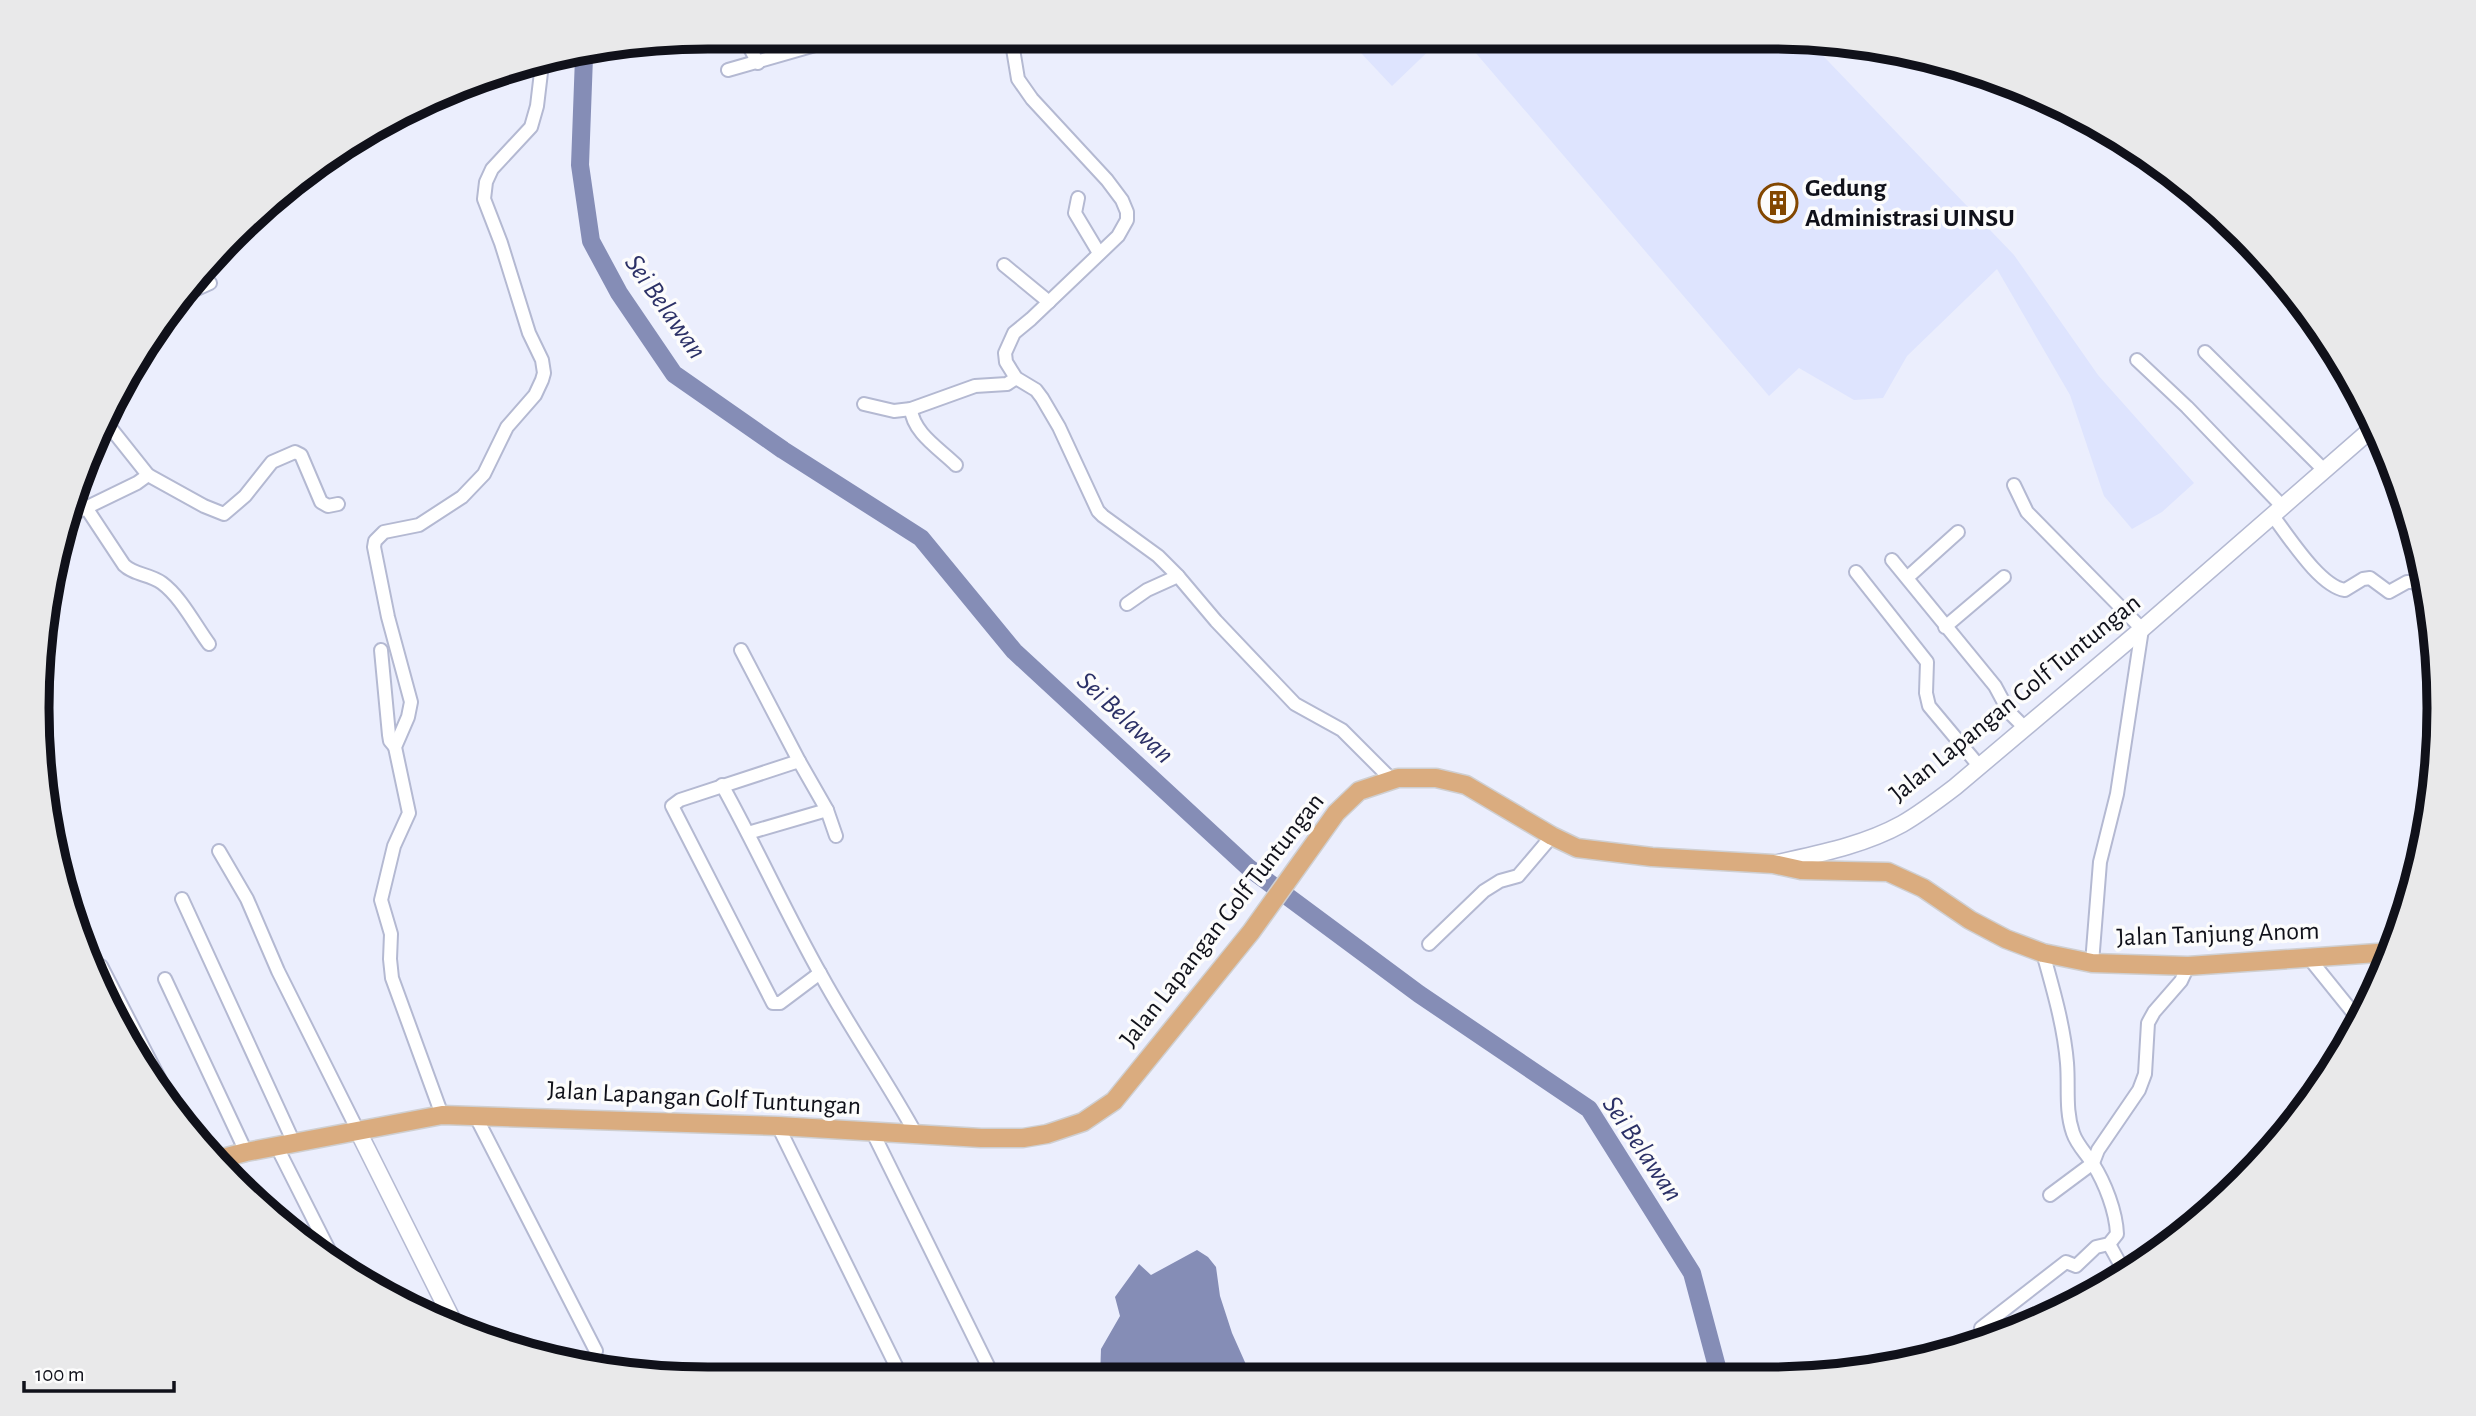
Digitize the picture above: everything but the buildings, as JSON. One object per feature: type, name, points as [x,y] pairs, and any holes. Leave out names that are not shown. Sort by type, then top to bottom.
[{"type":"main road","name":"Jalan Lapangan Golf Tuntungan","points":[[226,1157],[442,1115],[778,1126],[917,1136],[1023,1138],[1047,1134],[1083,1122],[1125,1090],[1251,932],[1336,813],[1351,797],[1369,786],[1391,779],[1415,776],[1466,785],[1577,848],[1664,858],[1773,864]]},
{"type":"main road","name":"Jalan Tanjung Anom","points":[[1773,864],[1801,870],[1888,872],[1923,888],[1983,928],[2043,953],[2092,963],[2188,966],[2380,953]]},
{"type":"street","points":[[750,49],[758,63]]},
{"type":"street","points":[[729,70],[804,49]]},
{"type":"street","points":[[1013,49],[1018,79],[1032,99],[1107,180],[1127,212],[1127,220],[1118,236],[1014,333],[1007,344],[1006,362],[1016,378],[1036,390],[1042,398],[1059,427],[1098,511],[1158,556],[1295,704],[1342,730],[1391,779]]},
{"type":"street","points":[[395,747],[408,717],[411,702],[388,617],[375,541],[384,532],[419,525],[462,497],[484,474],[507,427],[535,395],[544,373],[542,360],[529,333],[484,198],[486,182],[492,169],[531,127],[537,106],[541,70]]},
{"type":"street","points":[[1078,198],[1075,213],[1099,253]]},
{"type":"street","points":[[1004,265],[1049,302]]},
{"type":"street","points":[[202,287],[210,283]]},
{"type":"street","points":[[2205,352],[2324,470]]},
{"type":"street","points":[[2137,360],[2187,407],[2277,511],[2322,577],[2339,588],[2348,589],[2366,578],[2389,592],[2407,582],[2415,583]]},
{"type":"street","points":[[864,404],[894,411],[911,408],[975,386],[1007,384],[1016,378]]},
{"type":"street","points":[[911,408],[912,419],[919,429],[956,465]]},
{"type":"street","points":[[111,429],[148,475],[220,514],[227,512],[245,496],[272,462],[295,452],[301,455],[321,502],[328,506],[338,504]]},
{"type":"street","name":"Jalan Lapangan Golf Tuntungan","points":[[1773,864],[1844,848],[1900,825],[1927,808],[2142,629],[2367,433]]},
{"type":"street","points":[[79,512],[148,475]]},
{"type":"street","points":[[2014,485],[2027,512],[2142,629],[2117,794],[2100,862],[2092,963]]},
{"type":"street","points":[[87,509],[124,565],[130,571],[154,578],[170,589],[209,644]]},
{"type":"street","points":[[1908,578],[1958,532]]},
{"type":"street","points":[[1892,560],[1995,686],[2009,712],[2025,728]]},
{"type":"street","points":[[1856,572],[1923,656],[1928,667],[1926,693],[1929,706],[1980,766]]},
{"type":"street","points":[[1127,604],[1157,585],[1178,576]]},
{"type":"street","points":[[1945,626],[2004,577]]},
{"type":"street","points":[[381,650],[390,741],[395,747],[409,813],[394,846],[381,900],[391,934],[392,978],[442,1115]]},
{"type":"street","points":[[741,650],[827,810],[836,836]]},
{"type":"street","points":[[799,761],[722,785],[672,806],[774,1003],[780,1003],[820,974]]},
{"type":"street","points":[[722,785],[820,974],[917,1136]]},
{"type":"street","points":[[748,833],[827,810]]},
{"type":"street","points":[[1430,944],[1494,883],[1518,876],[1552,836]]},
{"type":"street","points":[[219,851],[247,899],[278,971],[450,1314]]},
{"type":"street","points":[[182,899],[329,1247]]},
{"type":"street","points":[[1981,1328],[2066,1262],[2076,1266],[2095,1247],[2109,1244],[2116,1237],[2112,1208],[2093,1163],[2073,1133],[2067,1105],[2064,1041],[2043,953]]},
{"type":"street","points":[[2309,958],[2352,1012]]},
{"type":"street","points":[[2050,1195],[2093,1163],[2098,1150],[2139,1090],[2145,1074],[2148,1023],[2181,981],[2188,966]]},
{"type":"street","points":[[165,979],[246,1152]]},
{"type":"street","points":[[108,980],[141,1044]]},
{"type":"street","points":[[475,1115],[596,1351]]},
{"type":"street","points":[[778,1126],[897,1367]]},
{"type":"street","points":[[873,1133],[989,1367]]},
{"type":"street","points":[[2109,1244],[2120,1265]]},
{"type":"shaded area","points":[[1357,49],[1431,49],[1392,86]]},
{"type":"shaded area","points":[[1472,49],[1818,51],[2014,255],[2098,375],[2194,483],[2162,512],[2132,529],[2104,496],[2070,395],[1997,269],[1907,356],[1883,398],[1854,400],[1799,368],[1769,396]]},
{"type":"water","points":[[1197,1250],[1208,1257],[1216,1267],[1220,1296],[1247,1367],[1100,1367],[1101,1349],[1120,1316],[1115,1297],[1139,1264],[1151,1275]]},
{"type":"waterway","name":"Sei Belawan","points":[[584,61],[580,165],[591,241],[619,293],[674,374],[783,450],[921,538],[1014,651],[1249,868],[1419,994],[1589,1109],[1692,1273],[1717,1367]]},
{"type":"place","name":"Gedung Administrasi UINSU","points":[[1778,203]]}]
